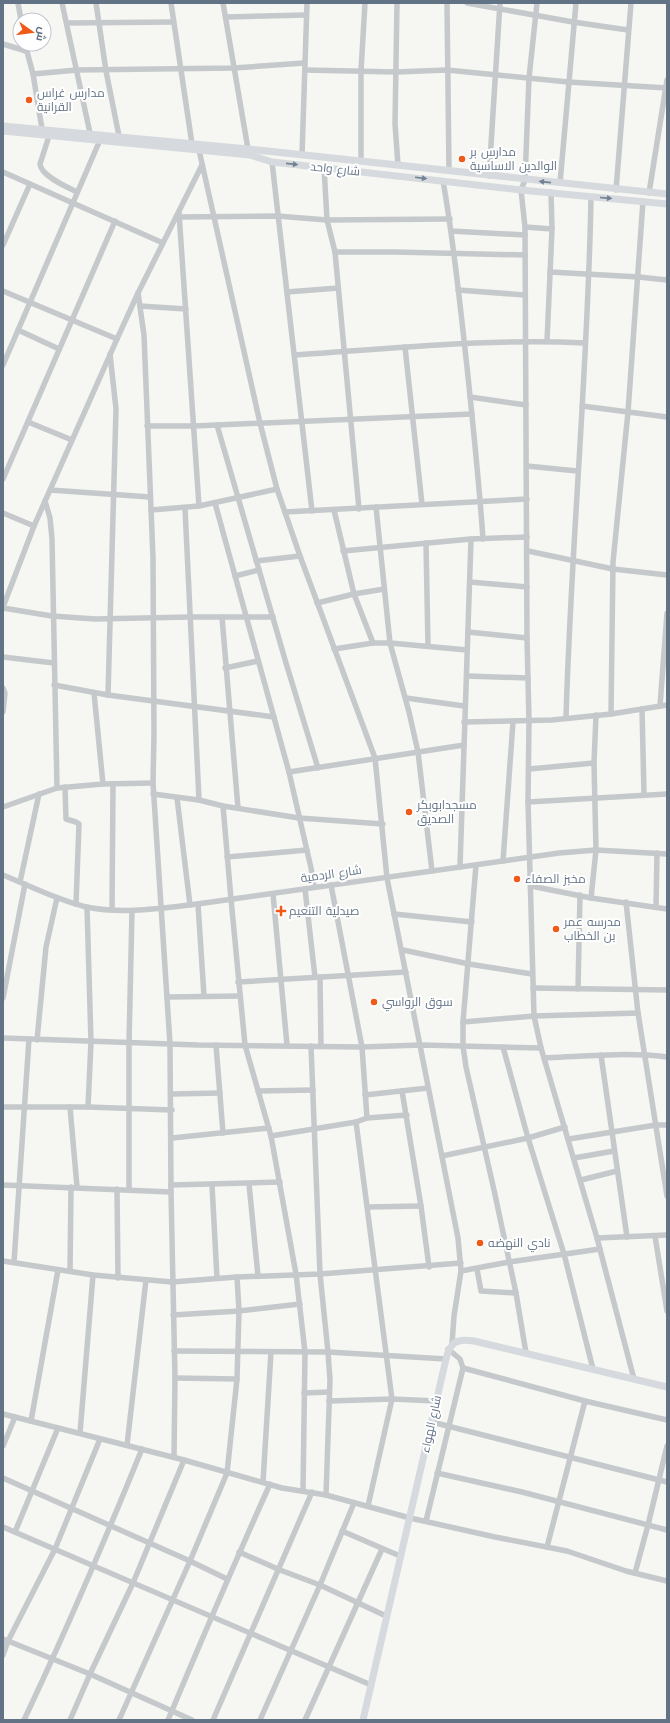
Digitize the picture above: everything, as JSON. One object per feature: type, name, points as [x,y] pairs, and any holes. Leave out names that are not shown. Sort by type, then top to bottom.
[{"type":"street","points":[[62,3],[90,134]]},
{"type":"street","points":[[96,3],[106,71],[120,136]]},
{"type":"street","points":[[171,3],[192,144],[199,150],[260,423],[277,488],[317,603],[375,758],[383,824],[387,878],[403,950],[428,1088],[455,1220],[461,1271],[450,1346],[460,1359],[463,1368],[426,1521]]},
{"type":"street","points":[[223,3],[248,149]]},
{"type":"street","points":[[302,155],[306,3]]},
{"type":"street","points":[[361,161],[361,72],[365,3]]},
{"type":"street","points":[[397,3],[395,124],[398,165]]},
{"type":"street","points":[[447,3],[448,171]]},
{"type":"street","points":[[467,3],[500,6],[535,16],[628,30]]},
{"type":"street","points":[[537,3],[530,78],[525,180],[521,190],[525,227],[528,551],[527,638],[529,721],[528,802],[534,1016],[541,1048],[566,1127],[568,1139],[597,1238],[634,1379]]},
{"type":"street","points":[[560,183],[576,3]]},
{"type":"street","points":[[616,190],[631,3]]},
{"type":"street","points":[[489,176],[500,6]]},
{"type":"street","points":[[226,17],[306,15]]},
{"type":"street","points":[[67,23],[173,22]]},
{"type":"street","points":[[26,52],[33,74],[40,131]]},
{"type":"street","points":[[33,74],[77,70],[106,71],[234,68],[304,63]]},
{"type":"street","points":[[305,70],[361,72],[447,70],[568,82],[666,88]]},
{"type":"street","points":[[649,193],[667,80]]},
{"type":"street","name":"شارع واحد","points":[[3,126],[40,131],[120,136],[248,149],[616,190],[667,194]]},
{"type":"street","name":"شارع واحد","points":[[3,132],[40,131],[49,136],[250,155],[272,162],[521,190],[667,204]]},
{"type":"street","points":[[49,136],[40,164],[41,169],[60,184],[77,192]]},
{"type":"street","points":[[3,365],[100,140]]},
{"type":"street","points":[[272,162],[312,511]]},
{"type":"street","points":[[202,165],[179,214],[138,293],[110,354],[34,526],[3,607],[52,616],[109,620],[190,617],[273,617]]},
{"type":"street","points":[[324,167],[327,220],[335,252],[359,509]]},
{"type":"street","points":[[3,172],[163,243]]},
{"type":"street","points":[[443,181],[450,219],[472,414],[481,501],[483,539]]},
{"type":"street","points":[[3,245],[30,184]]},
{"type":"street","points":[[547,341],[552,229],[551,192]]},
{"type":"street","points":[[566,718],[577,471],[590,274],[591,196]]},
{"type":"street","points":[[611,714],[613,569],[628,412],[643,201]]},
{"type":"street","points":[[179,214],[213,216],[277,216],[327,220],[450,219]]},
{"type":"street","points":[[179,214],[199,506]]},
{"type":"street","points":[[3,479],[115,221]]},
{"type":"street","points":[[525,227],[552,229]]},
{"type":"street","points":[[451,231],[525,235]]},
{"type":"street","points":[[335,252],[453,252],[525,255]]},
{"type":"street","points":[[550,272],[667,280]]},
{"type":"street","points":[[287,292],[338,288]]},
{"type":"street","points":[[458,290],[525,295]]},
{"type":"street","points":[[3,291],[117,339]]},
{"type":"street","points":[[138,293],[144,335],[151,510],[154,618],[153,794],[160,908],[168,997],[172,1094],[171,1192],[175,1378],[174,1457]]},
{"type":"street","points":[[140,306],[186,309]]},
{"type":"street","points":[[18,330],[60,349]]},
{"type":"street","points":[[295,355],[464,343],[547,341],[585,343]]},
{"type":"street","points":[[405,347],[422,504]]},
{"type":"street","points":[[108,695],[116,409],[110,354]]},
{"type":"street","points":[[470,397],[526,405]]},
{"type":"street","points":[[582,406],[667,417]]},
{"type":"street","points":[[147,426],[194,426],[472,414]]},
{"type":"street","points":[[28,422],[72,440]]},
{"type":"street","points":[[217,425],[318,768]]},
{"type":"street","points":[[527,466],[577,471]]},
{"type":"street","points":[[151,510],[199,506],[277,488]]},
{"type":"street","points":[[50,490],[150,497]]},
{"type":"street","points":[[285,512],[527,499]]},
{"type":"street","points":[[46,501],[51,527],[57,788]]},
{"type":"street","points":[[216,503],[289,772],[314,887]]},
{"type":"street","points":[[376,507],[390,643],[406,698],[418,752],[432,871]]},
{"type":"street","points":[[185,508],[199,800]]},
{"type":"street","points":[[334,510],[354,594],[373,643]]},
{"type":"street","points":[[3,513],[34,526]]},
{"type":"street","points":[[343,552],[380,547],[470,539],[527,537]]},
{"type":"street","points":[[460,867],[464,706],[467,676],[470,582],[470,539]]},
{"type":"street","points":[[426,543],[428,646]]},
{"type":"street","points":[[528,551],[573,562],[613,569],[667,575]]},
{"type":"street","points":[[256,561],[300,556]]},
{"type":"street","points":[[235,576],[259,570]]},
{"type":"street","points":[[470,582],[527,587]]},
{"type":"street","points":[[317,603],[354,594],[384,589]]},
{"type":"street","points":[[660,706],[667,613]]},
{"type":"street","points":[[222,617],[225,668],[238,808]]},
{"type":"street","points":[[468,632],[527,638]]},
{"type":"street","points":[[334,649],[373,643],[390,643],[467,650]]},
{"type":"street","points":[[3,657],[54,663]]},
{"type":"street","points":[[225,668],[258,661]]},
{"type":"street","points":[[467,676],[528,678]]},
{"type":"street","points":[[54,685],[94,693],[274,717]]},
{"type":"street","points":[[3,688],[5,693],[3,712]]},
{"type":"street","points":[[94,693],[103,784]]},
{"type":"street","points":[[406,698],[464,706]]},
{"type":"street","points":[[464,722],[512,722],[566,718],[611,714],[667,705]]},
{"type":"street","points":[[642,709],[644,794]]},
{"type":"street","points":[[591,898],[596,850],[594,763],[596,715]]},
{"type":"street","points":[[503,861],[512,722]]},
{"type":"street","points":[[289,772],[375,758],[398,757],[418,752],[464,745]]},
{"type":"street","points":[[529,769],[594,763]]},
{"type":"street","points":[[3,807],[57,788],[103,784],[153,783]]},
{"type":"street","points":[[112,910],[113,784]]},
{"type":"street","points":[[65,787],[66,820],[79,824],[76,904]]},
{"type":"street","points":[[3,998],[39,794]]},
{"type":"street","points":[[153,794],[199,800],[223,806],[299,818],[383,824]]},
{"type":"street","points":[[528,802],[644,794],[667,794]]},
{"type":"street","points":[[177,798],[190,905]]},
{"type":"street","points":[[223,806],[230,899],[245,1045],[271,1136],[300,1304],[305,1352],[303,1491]]},
{"type":"street","points":[[227,857],[307,850]]},
{"type":"street","name":"شارع الردمية","points":[[3,875],[57,898],[76,904],[87,907],[132,911],[272,894],[530,857],[596,850],[667,854]]},
{"type":"street","points":[[656,907],[657,853]]},
{"type":"street","points":[[476,865],[463,1022],[463,1046],[466,1067],[510,1262],[526,1353]]},
{"type":"street","points":[[331,885],[362,1047],[366,1118]]},
{"type":"street","points":[[531,886],[591,898],[667,909]]},
{"type":"street","points":[[305,889],[318,977],[321,1046]]},
{"type":"street","points":[[272,894],[279,979],[287,1045]]},
{"type":"street","points":[[578,989],[580,895]]},
{"type":"street","points":[[37,1040],[46,947],[57,898]]},
{"type":"street","points":[[626,902],[638,1013],[667,1196]]},
{"type":"street","points":[[198,904],[204,996]]},
{"type":"street","points":[[87,907],[91,1042],[88,1107]]},
{"type":"street","points":[[129,1190],[129,1043],[132,911]]},
{"type":"street","points":[[394,914],[472,922]]},
{"type":"street","points":[[403,950],[469,964],[532,974]]},
{"type":"street","points":[[238,982],[406,972]]},
{"type":"street","points":[[533,988],[667,990]]},
{"type":"street","points":[[168,997],[240,996]]},
{"type":"street","points":[[463,1022],[534,1016],[638,1013]]},
{"type":"street","points":[[3,1038],[216,1045],[362,1047],[421,1045],[541,1048]]},
{"type":"street","points":[[14,1262],[29,1040]]},
{"type":"street","points":[[216,1045],[223,1132]]},
{"type":"street","points":[[311,1046],[320,1274],[328,1352],[329,1401],[326,1495]]},
{"type":"street","points":[[503,1048],[528,1138],[564,1254],[593,1369]]},
{"type":"street","points":[[601,1055],[626,1237]]},
{"type":"street","points":[[544,1058],[601,1055],[645,1055],[667,1057]]},
{"type":"street","points":[[365,1095],[428,1088]]},
{"type":"street","points":[[258,1091],[313,1090]]},
{"type":"street","points":[[402,1091],[421,1206],[429,1267]]},
{"type":"street","points":[[172,1094],[220,1093]]},
{"type":"street","points":[[3,1107],[88,1107],[172,1110]]},
{"type":"street","points":[[70,1107],[78,1187]]},
{"type":"street","points":[[271,1136],[356,1122],[366,1118],[407,1115]]},
{"type":"street","points":[[356,1122],[392,1399],[368,1506]]},
{"type":"street","points":[[568,1139],[656,1125],[667,1125]]},
{"type":"street","points":[[442,1156],[528,1138],[566,1127]]},
{"type":"street","points":[[172,1138],[269,1128]]},
{"type":"street","points":[[574,1158],[614,1151]]},
{"type":"street","points":[[581,1180],[617,1171]]},
{"type":"street","points":[[171,1185],[280,1182]]},
{"type":"street","points":[[249,1184],[258,1276]]},
{"type":"street","points":[[3,1185],[171,1192]]},
{"type":"street","points":[[212,1185],[218,1278]]},
{"type":"street","points":[[70,1271],[71,1187]]},
{"type":"street","points":[[117,1189],[118,1278]]},
{"type":"street","points":[[368,1208],[421,1206]]},
{"type":"street","points":[[597,1238],[667,1235]]},
{"type":"street","points":[[655,1236],[664,1279],[667,1312]]},
{"type":"street","points":[[461,1271],[510,1262],[600,1249]]},
{"type":"street","points":[[3,1261],[93,1275],[172,1282],[218,1278],[320,1274],[429,1267],[461,1263]]},
{"type":"street","points":[[477,1269],[481,1291],[516,1293]]},
{"type":"street","points":[[30,1421],[58,1270]]},
{"type":"street","points":[[80,1433],[93,1275]]},
{"type":"street","points":[[119,1720],[190,1561],[227,1472],[237,1379],[239,1311],[237,1277]]},
{"type":"street","points":[[127,1445],[146,1280]]},
{"type":"street","points":[[173,1316],[239,1311],[300,1304]]},
{"type":"street","points":[[450,1346],[462,1340],[468,1340],[667,1388]]},
{"type":"street","name":"شارع الهواء","points":[[363,1720],[450,1346]]},
{"type":"street","points":[[174,1351],[328,1352],[446,1359]]},
{"type":"street","points":[[263,1482],[271,1352]]},
{"type":"street","points":[[463,1368],[585,1401],[667,1420]]},
{"type":"street","points":[[175,1378],[237,1379]]},
{"type":"street","points":[[304,1393],[329,1392]]},
{"type":"street","points":[[329,1401],[392,1399],[436,1401]]},
{"type":"street","points":[[547,1547],[585,1401]]},
{"type":"street","points":[[3,1414],[174,1457],[282,1488],[326,1495],[410,1518],[567,1551],[635,1573],[667,1581]]},
{"type":"street","points":[[3,1446],[15,1417]]},
{"type":"street","points":[[432,1422],[667,1482]]},
{"type":"street","points":[[15,1532],[58,1428]]},
{"type":"street","points":[[3,1655],[6,1640],[55,1549],[100,1439]]},
{"type":"street","points":[[635,1573],[667,1446]]},
{"type":"street","points":[[24,1720],[53,1660],[94,1566],[142,1449]]},
{"type":"street","points":[[70,1720],[133,1583],[184,1460]]},
{"type":"street","points":[[437,1473],[667,1530]]},
{"type":"street","points":[[3,1478],[190,1561],[227,1579]]},
{"type":"street","points":[[168,1720],[227,1579],[270,1484]]},
{"type":"street","points":[[213,1720],[280,1570],[312,1492]]},
{"type":"street","points":[[260,1720],[320,1585],[354,1503]]},
{"type":"street","points":[[3,1527],[371,1685]]},
{"type":"street","points":[[342,1531],[400,1556]]},
{"type":"street","points":[[305,1720],[382,1548]]},
{"type":"street","points":[[239,1552],[280,1570],[320,1585],[386,1616]]},
{"type":"street","points":[[6,1640],[90,1674],[131,1694],[192,1720]]},
{"type":"place","name":"مدارس غراس القرانية","points":[[29,100]]},
{"type":"place","name":"مدارس بر الوالدين الاساسية","points":[[462,159]]},
{"type":"place","name":"مسجدابوبكر الصديق","points":[[409,812]]},
{"type":"place","name":"مخبز الصفاء","points":[[517,879]]},
{"type":"place","name":"صيدلية التنعيم","points":[[281,911]]},
{"type":"place","name":"مدرسه عمر بن الخطاب","points":[[556,929]]},
{"type":"place","name":"سوق الرواسي","points":[[374,1002]]},
{"type":"place","name":"نادي النهضه","points":[[480,1243]]}]
